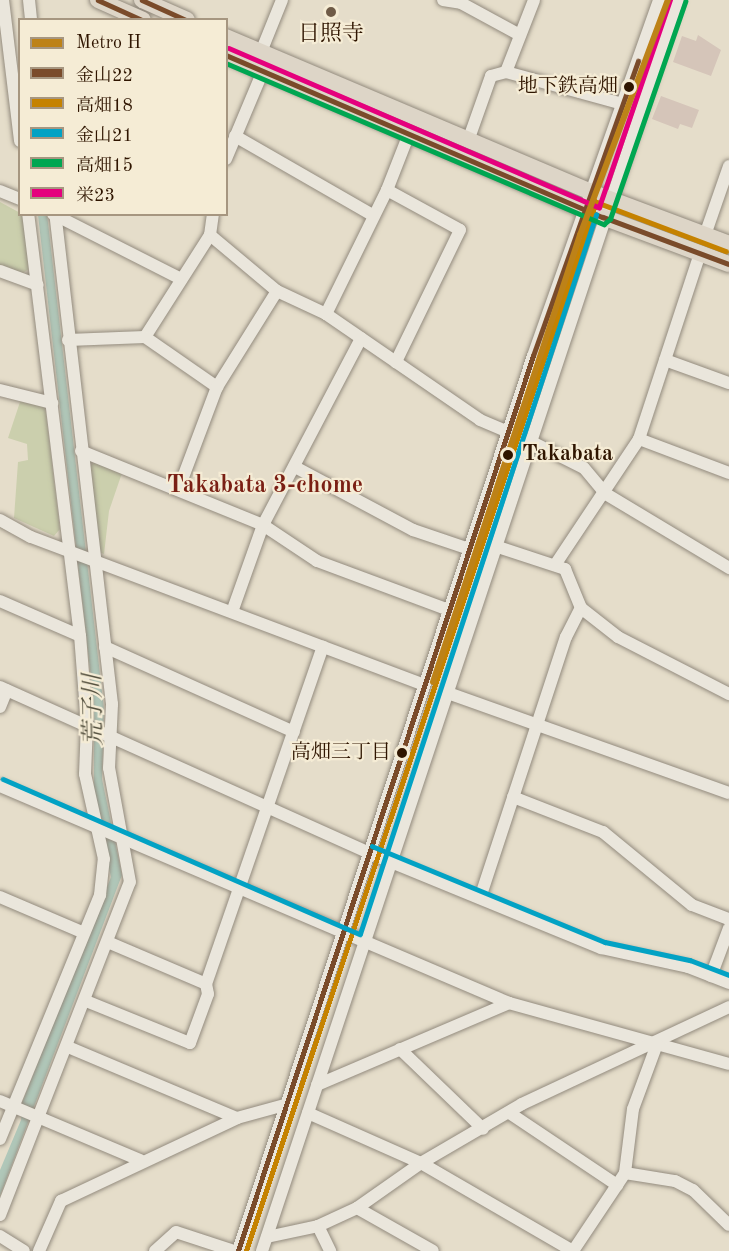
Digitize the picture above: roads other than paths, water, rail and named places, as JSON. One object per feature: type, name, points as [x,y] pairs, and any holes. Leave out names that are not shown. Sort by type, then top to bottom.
[{"type":"main road","points":[[98,0],[138,18]]},
{"type":"main road","points":[[146,1],[183,18]]},
{"type":"main road","points":[[228,38],[591,192],[729,244]]},
{"type":"main road","points":[[228,56],[603,217],[729,264]]},
{"type":"street","points":[[3,0],[18,125]]},
{"type":"street","points":[[28,0],[31,18]]},
{"type":"street","points":[[261,52],[282,0]]},
{"type":"street","points":[[443,0],[461,3],[520,35]]},
{"type":"street","points":[[506,72],[534,0]]},
{"type":"street","points":[[155,1251],[176,1232],[236,1251],[288,1104],[508,432],[584,209],[659,0]]},
{"type":"street","points":[[262,1251],[448,693],[603,217],[678,0]]},
{"type":"street","points":[[228,154],[263,71]]},
{"type":"street","points":[[0,72],[12,77]]},
{"type":"street","points":[[468,141],[491,76],[506,72],[623,104]]},
{"type":"street","points":[[326,314],[387,190],[409,134]]},
{"type":"street","points":[[235,136],[374,216]]},
{"type":"street","points":[[705,235],[729,166]]},
{"type":"street","points":[[387,190],[460,230],[396,362]]},
{"type":"street","points":[[0,191],[18,198]]},
{"type":"street","points":[[0,1139],[16,1107],[84,933],[102,883],[104,859],[85,774],[89,725],[72,552],[28,216]]},
{"type":"street","points":[[0,1215],[37,1117],[110,943],[130,882],[112,796],[109,736],[112,704],[92,559],[54,216]]},
{"type":"street","points":[[56,216],[182,279]]},
{"type":"street","points":[[145,337],[210,235],[213,216]]},
{"type":"street","points":[[210,235],[277,291],[326,314],[480,420],[508,432]]},
{"type":"street","points":[[555,565],[606,494],[639,439],[700,253]]},
{"type":"street","points":[[0,271],[38,285]]},
{"type":"street","points":[[179,488],[217,387],[277,291]]},
{"type":"street","points":[[68,340],[145,337],[217,387]]},
{"type":"street","points":[[232,612],[263,525],[361,338]]},
{"type":"street","points":[[665,360],[729,383]]},
{"type":"street","points":[[0,390],[52,403]]},
{"type":"street","points":[[639,439],[729,473]]},
{"type":"street","points":[[530,441],[584,468],[606,494],[729,568]]},
{"type":"street","points":[[81,451],[179,488],[263,525],[316,561],[449,610]]},
{"type":"street","points":[[295,467],[413,530],[469,549]]},
{"type":"street","points":[[0,520],[72,552],[424,685]]},
{"type":"street","points":[[495,546],[565,569],[581,608],[618,637],[729,694]]},
{"type":"street","points":[[0,601],[80,636]]},
{"type":"street","points":[[480,898],[537,725],[581,608]]},
{"type":"street","points":[[105,647],[294,732]]},
{"type":"street","points":[[87,1001],[190,1043],[208,994],[206,984],[323,647]]},
{"type":"street","points":[[0,707],[4,688],[369,853],[622,956],[711,976],[729,983]]},
{"type":"street","points":[[448,693],[729,792]]},
{"type":"street","points":[[0,786],[365,944],[508,1003],[729,1064]]},
{"type":"street","points":[[513,797],[603,832],[692,905],[729,919]]},
{"type":"street","points":[[0,897],[84,933]]},
{"type":"street","points":[[711,976],[729,928]]},
{"type":"street","points":[[110,943],[206,984]]},
{"type":"street","points":[[317,1085],[508,1003]]},
{"type":"street","points":[[267,1237],[318,1226],[357,1208],[421,1163],[511,1114],[522,1104],[729,1007]]},
{"type":"street","points":[[308,1113],[421,1163],[573,1251],[625,1173],[633,1109],[655,1043]]},
{"type":"street","points":[[68,1047],[237,1118]]},
{"type":"street","points":[[400,1049],[483,1129]]},
{"type":"street","points":[[0,1101],[140,1160]]},
{"type":"street","points":[[39,1251],[61,1201],[140,1160],[237,1118],[288,1104]]},
{"type":"street","points":[[511,1114],[617,1185]]},
{"type":"street","points":[[625,1173],[675,1181],[693,1190],[729,1225]]},
{"type":"street","points":[[357,1208],[433,1251]]},
{"type":"street","points":[[318,1226],[330,1251]]},
{"type":"street","points":[[0,1236],[24,1251]]},
{"type":"water","name":"荒子川","points":[[38,216],[47,216],[104,709],[102,779],[122,875],[0,1196],[0,1170],[21,1120],[22,1103],[111,877],[94,802],[94,704]]},
{"type":"metro line","name":"H","points":[[433,682],[580,235],[668,0]]},
{"type":"place","name":"日照寺","points":[[331,12]]},
{"type":"place","name":"地下鉄高畑","points":[[629,87]]},
{"type":"place","name":"Takabata","points":[[508,455]]},
{"type":"place","name":"高畑三丁目","points":[[402,753]]},
{"type":"district","name":"Takabata 3-chome","points":[[265,487]]}]
